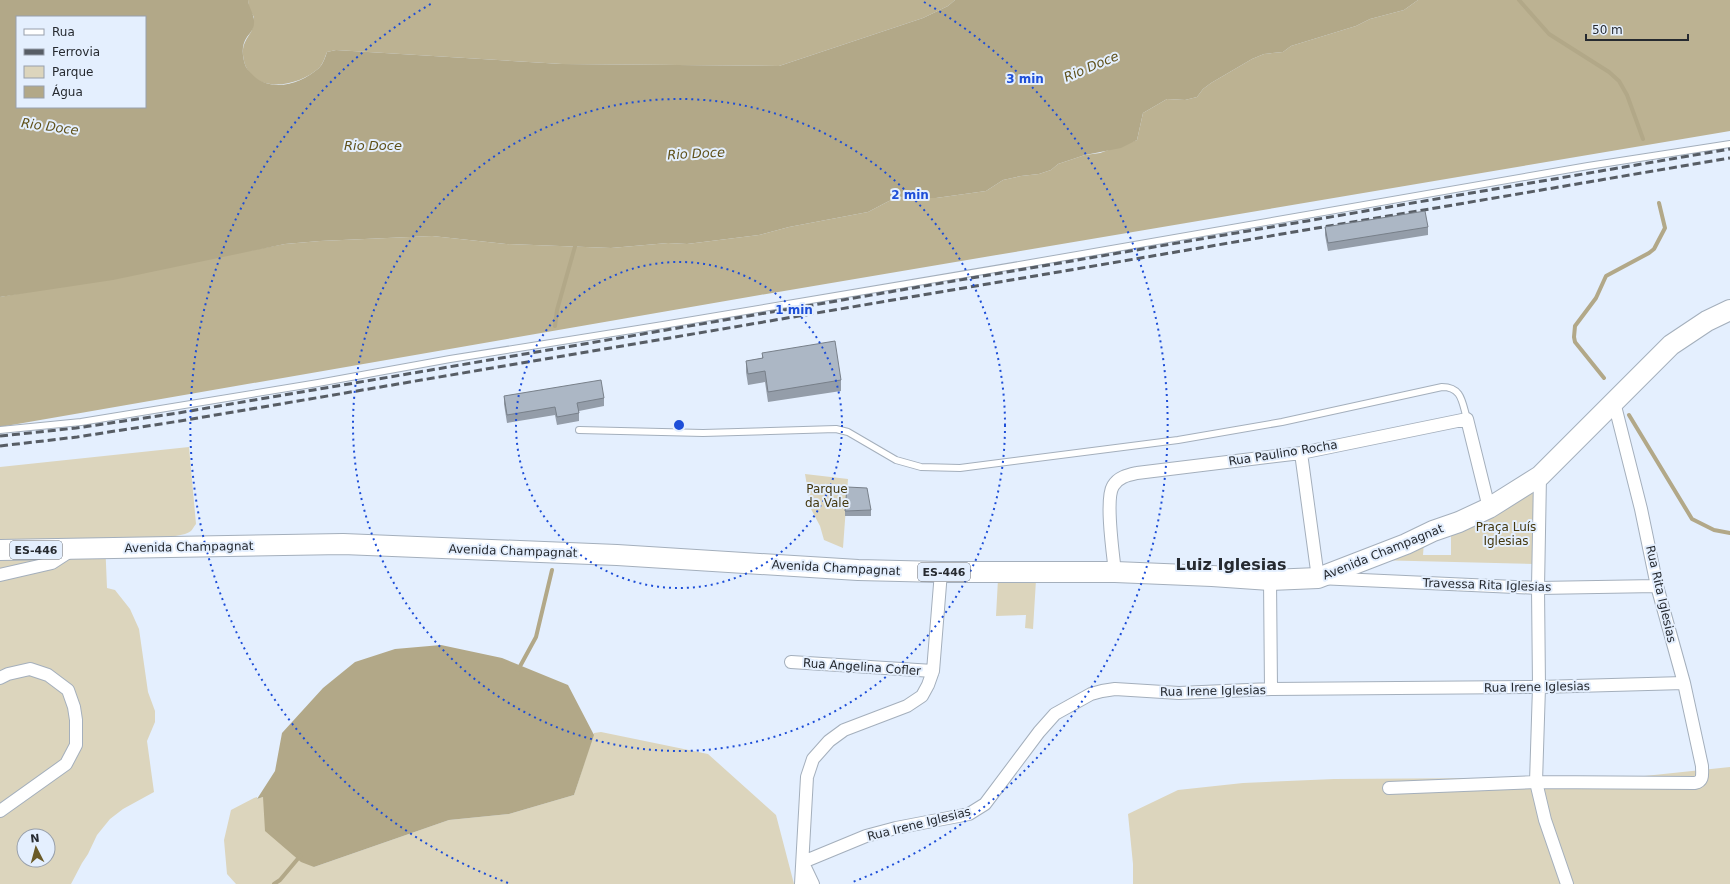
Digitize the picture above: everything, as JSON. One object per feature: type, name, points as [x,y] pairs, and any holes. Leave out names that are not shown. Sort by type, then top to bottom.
[{"type":"main road","name":"Avenida Champagnat","points":[[72,550],[343,544],[609,555],[858,570],[941,572],[1115,572],[1270,580],[1318,578],[1406,544],[1433,531],[1459,522],[1489,508],[1540,476],[1644,370],[1671,345],[1707,321],[1730,310]]},
{"type":"main road","name":"ES-446","points":[[0,550],[72,550]]},
{"type":"street","name":"Rua Rita Iglesias","points":[[1536,782],[1695,783],[1700,782],[1702,779],[1702,770],[1684,683],[1657,586],[1641,508],[1614,402]]},
{"type":"street","points":[[1467,419],[1489,508]]},
{"type":"street","name":"Rua Paulino Rocha","points":[[1115,572],[1109,497],[1116,482],[1127,475],[1301,453],[1467,419]]},
{"type":"street","points":[[1301,453],[1318,578]]},
{"type":"street","points":[[1540,476],[1538,588],[1539,687],[1536,782],[1545,820],[1567,884]]},
{"type":"street","points":[[0,575],[52,563],[72,550]]},
{"type":"street","points":[[801,884],[807,777],[813,759],[829,741],[844,730],[907,706],[922,696],[928,686],[933,671],[941,572]]},
{"type":"street","name":"Travessa Rita Iglesias","points":[[1318,578],[1538,588],[1657,586]]},
{"type":"street","points":[[1270,580],[1271,689]]},
{"type":"street","name":"Rua Angelina Cofler","points":[[791,662],[933,671]]},
{"type":"street","points":[[0,678],[8,674],[30,669],[48,675],[68,690],[74,707],[76,720],[76,745],[66,764],[0,811]]},
{"type":"street","name":"Rua Irene Iglesias","points":[[803,862],[866,836],[896,828],[969,814],[985,804],[1038,732],[1055,714],[1091,694],[1115,689],[1179,693],[1271,689],[1539,687],[1684,683]]},
{"type":"street","points":[[1389,788],[1536,782]]},
{"type":"street","points":[[803,862],[813,884]]},
{"type":"lane","points":[[0,430],[81,422],[310,385],[450,359],[663,325],[1588,166],[1730,144]]},
{"type":"lane","points":[[579,430],[647,433],[703,433],[836,429],[848,432],[896,460],[921,467],[960,468],[1178,440],[1282,422],[1442,387],[1451,387],[1455,390],[1459,396],[1467,419]]},
{"type":"green space","points":[[189,447],[196,524],[191,531],[185,534],[163,538],[105,540],[107,588],[115,590],[130,609],[139,629],[148,692],[155,711],[155,722],[147,741],[154,792],[123,809],[110,819],[97,835],[71,884],[0,884],[0,467]]},
{"type":"green space","name":"Parque da Vale","points":[[805,474],[848,479],[843,548],[824,540],[820,526],[811,509]]},
{"type":"green space","name":"Praça Luís Iglesias","points":[[1536,482],[1535,564],[1373,560],[1424,542],[1423,555],[1451,555],[1451,533]]},
{"type":"green space","points":[[998,579],[1036,580],[1033,629],[1025,628],[1026,615],[996,616]]},
{"type":"green space","points":[[601,732],[708,754],[776,815],[794,884],[236,884],[227,874],[224,840],[231,810],[254,798],[257,797],[257,799],[263,797],[314,867],[449,820],[509,814],[574,795],[594,733]]},
{"type":"green space","points":[[1730,767],[1730,884],[1133,884],[1133,864],[1128,814],[1178,790],[1243,783],[1334,779],[1635,777]]},
{"type":"shaded area","points":[[248,0],[955,0],[948,6],[923,18],[779,66],[562,64],[336,50],[327,52],[319,68],[309,75],[286,84],[274,84],[263,82],[253,77],[246,68],[243,48],[252,30],[254,17],[249,9]]},
{"type":"shaded area","points":[[1418,0],[1730,0],[1730,131],[760,295],[0,427],[0,297],[285,244],[432,236],[506,244],[611,248],[668,243],[687,244],[759,235],[789,227],[868,212],[889,201],[909,195],[922,198],[936,198],[986,191],[1003,180],[1039,174],[1051,170],[1058,164],[1085,155],[1100,153],[1137,140],[1143,113],[1167,99],[1185,100],[1197,97],[1203,89],[1211,83],[1252,59],[1264,54],[1283,52],[1291,46],[1356,26],[1370,19],[1404,10]]},
{"type":"water","name":"Rio Doce","points":[[0,0],[248,0],[254,17],[254,25],[253,29],[245,40],[243,47],[246,67],[256,78],[263,82],[280,85],[305,78],[322,65],[327,52],[336,50],[562,64],[779,66],[923,18],[948,6],[955,0],[1418,0],[1404,10],[1370,19],[1356,26],[1291,46],[1283,52],[1264,54],[1252,59],[1211,83],[1203,89],[1197,97],[1185,100],[1167,99],[1143,113],[1137,140],[1121,148],[1085,155],[1058,164],[1051,170],[1039,174],[1003,180],[986,191],[936,198],[922,198],[909,195],[889,201],[868,212],[789,227],[759,235],[687,244],[668,243],[611,248],[506,244],[432,236],[320,241],[285,244],[113,280],[0,297]]},
{"type":"water","points":[[441,645],[502,658],[568,685],[594,735],[574,795],[509,814],[449,820],[314,867],[301,862],[265,831],[263,797],[257,799],[275,771],[282,733],[323,688],[355,662],[395,649]]},
{"type":"building","points":[[1425,211],[1428,227],[1328,243],[1325,227]]},
{"type":"building","points":[[835,341],[841,380],[768,392],[765,371],[748,374],[746,361],[763,358],[762,353]]},
{"type":"building","points":[[601,380],[604,398],[577,403],[579,413],[557,417],[555,407],[507,415],[504,396]]},
{"type":"building","points":[[847,487],[867,488],[871,510],[845,511]]},
{"type":"waterway","points":[[1519,0],[1549,34],[1609,72],[1619,81],[1627,95],[1643,139]]},
{"type":"waterway","points":[[1604,378],[1575,342],[1575,326],[1596,298],[1606,276],[1654,249],[1665,228],[1659,203]]},
{"type":"waterway","points":[[555,326],[557,310],[576,243]]},
{"type":"waterway","points":[[1629,415],[1692,519],[1714,530],[1730,533]]},
{"type":"waterway","points":[[518,670],[536,637],[552,570]]},
{"type":"waterway","points":[[274,884],[280,880],[301,855]]},
{"type":"railway","points":[[0,436],[76,428],[178,413],[1730,149]]},
{"type":"railway","points":[[0,446],[77,437],[180,421],[1730,158]]},
{"type":"district","name":"Luiz Iglesias","points":[[1231,564]]}]
